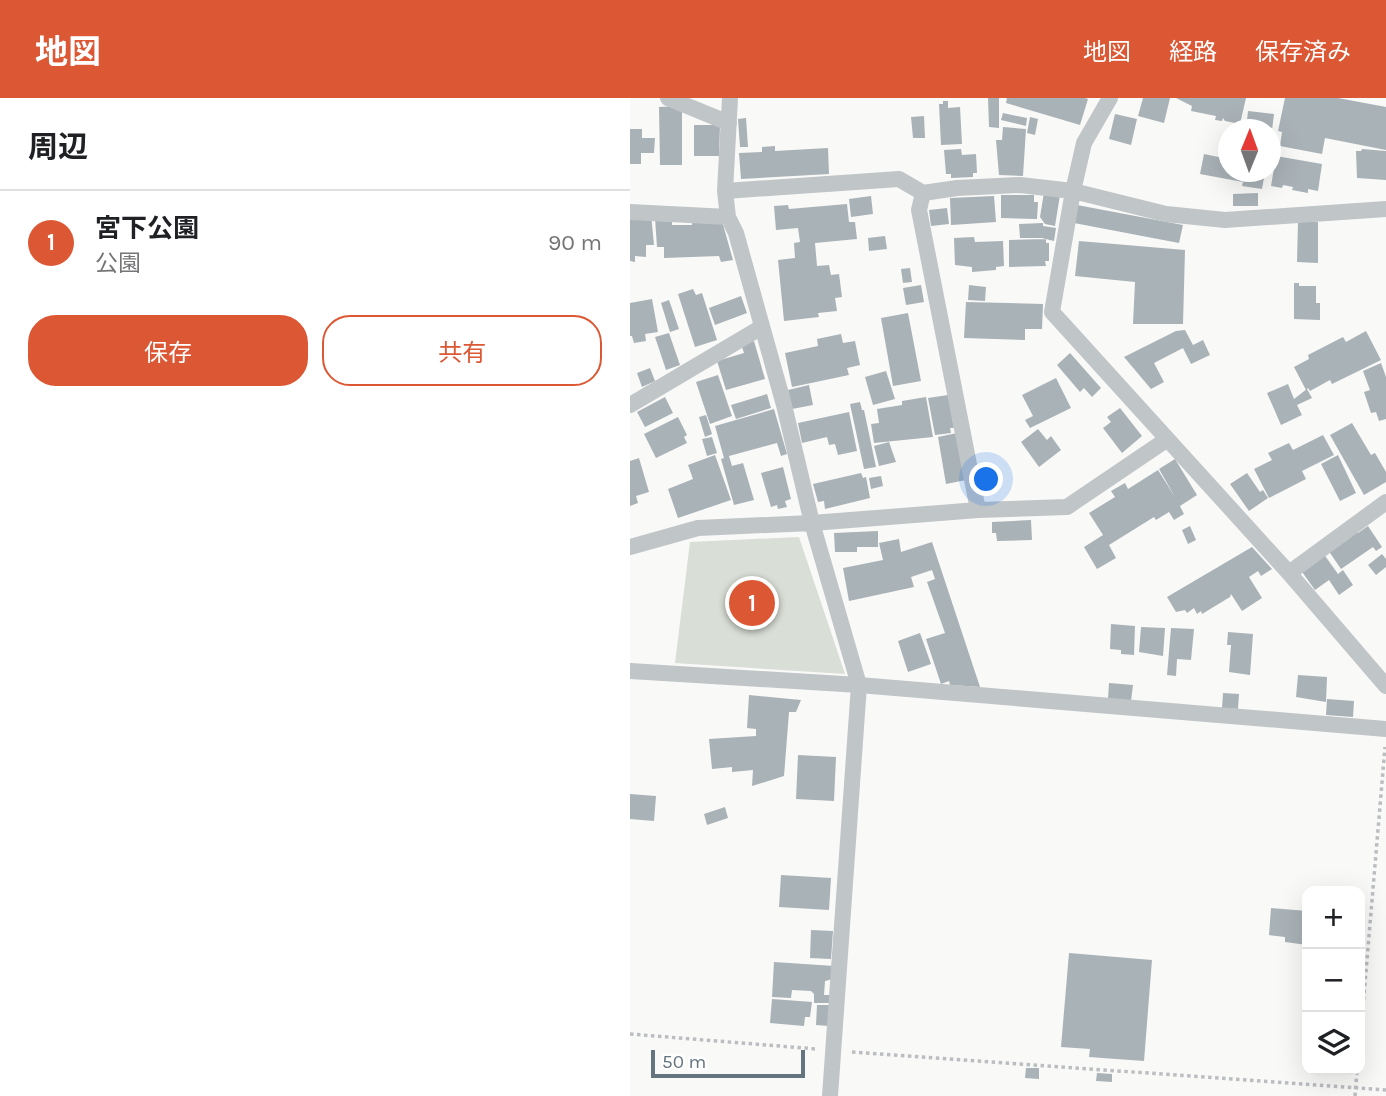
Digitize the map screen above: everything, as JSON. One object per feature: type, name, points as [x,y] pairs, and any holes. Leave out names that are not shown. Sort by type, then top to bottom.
[{"type":"street","points":[[668,98],[729,123]]},
{"type":"street","points":[[730,98],[725,191],[727,217],[736,233],[812,523],[859,685],[830,1096]]},
{"type":"street","points":[[1110,98],[1084,143],[1052,312],[1289,573],[1386,686]]},
{"type":"street","points":[[725,191],[899,179],[923,193],[957,188],[1020,185],[1073,191],[1166,214],[1225,220],[1386,209]]},
{"type":"street","points":[[923,193],[919,210],[978,510]]},
{"type":"street","points":[[630,212],[727,217]]},
{"type":"street","points":[[630,405],[762,327]]},
{"type":"street","points":[[630,547],[698,528],[1067,507],[1166,440]]},
{"type":"street","points":[[1289,573],[1386,502]]},
{"type":"street","points":[[630,671],[859,685],[1386,729]]},
{"type":"path","points":[[1363,1012],[1386,738]]},
{"type":"path","points":[[630,1034],[1386,1090]]},
{"type":"path","points":[[1355,1096],[1357,1075]]},
{"type":"shaded area","points":[[799,537],[845,674],[675,663],[690,542]]},
{"type":"building","points":[[988,98],[999,98],[999,128],[989,127]]},
{"type":"building","points":[[1007,98],[1088,99],[1080,125],[1006,103]]},
{"type":"building","points":[[1143,98],[1170,98],[1164,123],[1138,116]]},
{"type":"building","points":[[1176,98],[1246,98],[1241,119],[1215,120],[1216,116],[1191,111],[1192,106]]},
{"type":"building","points":[[1285,98],[1338,98],[1386,107],[1386,150],[1325,138],[1322,154],[1281,146],[1281,119]]},
{"type":"building","points":[[943,101],[948,101],[948,108],[960,107],[962,144],[941,145],[939,104],[943,104]]},
{"type":"building","points":[[682,106],[682,165],[660,165],[659,107]]},
{"type":"building","points":[[1248,111],[1274,114],[1273,119],[1247,119]]},
{"type":"building","points":[[1003,113],[1027,118],[1026,126],[1001,120]]},
{"type":"building","points":[[1115,114],[1137,119],[1131,145],[1109,139]]},
{"type":"building","points":[[924,116],[925,138],[913,138],[911,117]]},
{"type":"building","points":[[1030,117],[1038,119],[1035,135],[1027,133]]},
{"type":"building","points":[[746,118],[748,147],[740,147],[738,119]]},
{"type":"building","points":[[694,125],[720,125],[719,156],[694,156]]},
{"type":"building","points":[[1003,127],[1026,129],[1023,176],[999,175],[996,140],[1002,140]]},
{"type":"building","points":[[630,129],[642,129],[642,138],[655,138],[654,153],[641,153],[641,164],[630,164]]},
{"type":"building","points":[[775,146],[775,151],[828,148],[829,174],[741,179],[739,153],[762,152],[762,147]]},
{"type":"building","points":[[961,149],[962,155],[976,154],[977,173],[973,173],[973,177],[951,178],[951,174],[946,174],[944,150]]},
{"type":"building","points":[[1356,151],[1386,151],[1386,180],[1357,178]]},
{"type":"building","points":[[1204,154],[1218,157],[1218,177],[1200,174]]},
{"type":"building","points":[[1281,157],[1322,164],[1318,191],[1308,189],[1308,193],[1283,185],[1282,188],[1271,186],[1272,182],[1281,182]]},
{"type":"building","points":[[1243,182],[1263,182],[1262,189],[1242,186]]},
{"type":"building","points":[[1044,192],[1060,195],[1055,226],[1045,224],[1040,217]]},
{"type":"building","points":[[1258,193],[1258,206],[1233,206],[1233,194]]},
{"type":"building","points":[[1001,195],[1034,195],[1034,202],[1038,202],[1037,219],[1001,218]]},
{"type":"building","points":[[871,196],[873,214],[851,217],[849,199]]},
{"type":"building","points":[[994,196],[996,222],[951,225],[950,198]]},
{"type":"building","points":[[847,204],[849,222],[855,222],[857,239],[815,243],[817,266],[829,265],[831,275],[839,274],[842,297],[835,298],[837,311],[818,313],[819,317],[784,321],[778,260],[795,258],[794,243],[800,242],[798,228],[776,230],[774,206],[788,205],[789,209]]},
{"type":"building","points":[[1077,205],[1183,225],[1179,243],[1074,223]]},
{"type":"building","points":[[947,208],[949,224],[931,226],[929,210]]},
{"type":"building","points":[[630,214],[651,214],[654,245],[646,245],[646,257],[635,256],[635,262],[630,261]]},
{"type":"building","points":[[672,217],[672,225],[692,225],[692,220],[722,221],[733,260],[721,262],[719,256],[664,258],[664,247],[657,247],[655,218]]},
{"type":"building","points":[[1298,222],[1318,222],[1318,263],[1297,262]]},
{"type":"building","points":[[1043,223],[1043,226],[1056,228],[1054,241],[1020,238],[1019,224]]},
{"type":"building","points":[[885,236],[887,249],[869,251],[868,238]]},
{"type":"building","points":[[974,237],[975,242],[1003,241],[1004,266],[996,267],[996,270],[972,272],[972,267],[955,265],[954,238]]},
{"type":"building","points":[[1046,239],[1046,243],[1049,243],[1049,261],[1045,261],[1046,266],[1009,267],[1009,240]]},
{"type":"building","points":[[1079,241],[1185,250],[1183,324],[1133,324],[1135,282],[1075,276]]},
{"type":"building","points":[[910,268],[912,282],[903,283],[901,269]]},
{"type":"building","points":[[1294,283],[1299,283],[1299,286],[1316,286],[1320,320],[1294,319]]},
{"type":"building","points":[[921,285],[924,302],[906,305],[903,288]]},
{"type":"building","points":[[969,285],[986,287],[985,301],[968,300]]},
{"type":"building","points":[[693,289],[696,295],[702,293],[717,340],[695,347],[678,294]]},
{"type":"building","points":[[741,296],[747,313],[715,325],[709,308]]},
{"type":"building","points":[[652,299],[658,332],[645,334],[646,341],[634,343],[630,336],[630,303]]},
{"type":"building","points":[[669,300],[679,329],[670,332],[661,303]]},
{"type":"building","points":[[966,302],[1043,304],[1042,329],[1025,329],[1025,340],[964,338]]},
{"type":"building","points":[[908,313],[921,381],[893,386],[881,318]]},
{"type":"building","points":[[1185,330],[1193,345],[1203,340],[1210,355],[1191,364],[1183,348],[1154,363],[1164,382],[1151,389],[1124,357],[1176,331]]},
{"type":"building","points":[[1366,331],[1381,360],[1332,384],[1330,380],[1310,391],[1308,388],[1306,390],[1294,367],[1309,359],[1308,355],[1343,337],[1346,342]]},
{"type":"building","points":[[669,333],[680,365],[666,370],[655,337]]},
{"type":"building","points":[[841,334],[843,343],[855,341],[860,365],[847,368],[849,375],[792,387],[785,353],[818,346],[817,339]]},
{"type":"building","points":[[754,341],[765,379],[726,390],[717,361],[744,353],[741,344]]},
{"type":"building","points":[[1070,353],[1101,388],[1092,397],[1084,388],[1080,392],[1057,365]]},
{"type":"building","points":[[1381,363],[1386,377],[1386,419],[1379,421],[1376,412],[1371,413],[1364,392],[1370,390],[1363,371]]},
{"type":"building","points":[[650,368],[655,381],[642,387],[637,373]]},
{"type":"building","points":[[886,371],[895,399],[873,405],[865,377]]},
{"type":"building","points":[[718,375],[732,416],[710,424],[696,382]]},
{"type":"building","points":[[1056,378],[1071,408],[1030,428],[1025,420],[1033,416],[1022,395]]},
{"type":"building","points":[[1288,384],[1294,399],[1307,389],[1312,398],[1297,405],[1302,415],[1281,425],[1267,393]]},
{"type":"building","points":[[809,385],[813,405],[792,409],[788,390]]},
{"type":"building","points":[[767,394],[771,408],[736,419],[731,405]]},
{"type":"building","points":[[948,395],[954,428],[950,428],[951,433],[935,435],[928,398]]},
{"type":"building","points":[[665,397],[673,413],[645,427],[637,412]]},
{"type":"building","points":[[926,397],[933,437],[874,443],[871,424],[879,423],[877,409]]},
{"type":"building","points":[[860,402],[876,467],[864,469],[850,404]]},
{"type":"building","points":[[1120,408],[1142,436],[1122,453],[1103,428],[1111,422],[1107,417]]},
{"type":"building","points":[[774,409],[787,454],[781,456],[777,443],[729,456],[732,466],[743,463],[754,500],[734,505],[715,426]]},
{"type":"building","points":[[849,412],[857,451],[838,455],[835,444],[829,445],[827,437],[802,443],[798,423]]},
{"type":"building","points":[[706,415],[712,434],[705,437],[699,417]]},
{"type":"building","points":[[678,417],[687,435],[684,437],[687,443],[656,458],[644,434]]},
{"type":"building","points":[[1352,423],[1371,455],[1375,453],[1386,472],[1386,482],[1364,495],[1330,435]]},
{"type":"building","points":[[1038,429],[1047,440],[1051,436],[1061,450],[1039,467],[1021,442]]},
{"type":"building","points":[[957,433],[966,480],[946,484],[938,437]]},
{"type":"building","points":[[1323,435],[1334,455],[1302,471],[1306,479],[1269,498],[1254,469],[1272,460],[1268,453],[1289,443],[1293,450]]},
{"type":"building","points":[[712,437],[717,453],[707,456],[702,439]]},
{"type":"building","points":[[889,442],[896,462],[879,466],[874,446]]},
{"type":"building","points":[[715,455],[731,500],[678,518],[668,489],[693,479],[688,465]]},
{"type":"building","points":[[1338,455],[1356,493],[1340,501],[1321,464]]},
{"type":"building","points":[[639,458],[649,492],[636,496],[638,503],[630,506],[630,461]]},
{"type":"building","points":[[1175,459],[1197,495],[1180,506],[1184,514],[1174,520],[1169,512],[1156,520],[1154,517],[1109,545],[1116,558],[1097,569],[1084,547],[1103,535],[1089,513],[1115,497],[1111,491],[1125,483],[1128,489],[1158,470],[1175,497],[1159,469]]},
{"type":"building","points":[[783,467],[791,499],[785,501],[787,507],[778,509],[777,505],[771,507],[761,473]]},
{"type":"building","points":[[861,473],[863,478],[866,477],[870,498],[825,509],[824,501],[818,502],[813,484]]},
{"type":"building","points":[[1247,473],[1260,492],[1263,490],[1268,498],[1249,511],[1230,484]]},
{"type":"building","points":[[881,476],[883,486],[871,489],[869,478]]},
{"type":"building","points":[[1031,520],[1032,540],[997,541],[996,533],[992,533],[992,522]]},
{"type":"building","points":[[1190,526],[1196,540],[1188,544],[1182,530]]},
{"type":"building","points":[[1368,526],[1382,547],[1376,551],[1373,547],[1341,569],[1328,550]]},
{"type":"building","points":[[878,531],[878,547],[857,547],[857,552],[835,552],[834,533]]},
{"type":"building","points":[[899,539],[901,552],[932,542],[980,687],[950,685],[949,681],[941,684],[926,639],[945,633],[927,582],[935,579],[932,570],[911,577],[914,587],[849,601],[843,568],[883,560],[879,543]]},
{"type":"building","points":[[1252,547],[1272,569],[1261,576],[1258,571],[1249,577],[1262,598],[1242,611],[1231,594],[1202,614],[1201,611],[1197,614],[1194,608],[1187,613],[1185,610],[1176,612],[1167,597]]},
{"type":"building","points":[[1323,553],[1338,574],[1343,570],[1353,585],[1339,595],[1329,580],[1315,590],[1300,569]]},
{"type":"building","points":[[1382,554],[1386,559],[1386,567],[1376,575],[1368,565]]},
{"type":"building","points":[[1111,624],[1135,626],[1134,655],[1121,654],[1121,650],[1110,649]]},
{"type":"building","points":[[1141,627],[1165,628],[1163,656],[1139,652]]},
{"type":"building","points":[[1171,628],[1194,629],[1191,660],[1177,659],[1176,676],[1167,675]]},
{"type":"building","points":[[1228,632],[1253,634],[1250,675],[1229,672],[1231,645],[1227,645]]},
{"type":"building","points":[[920,633],[931,664],[908,672],[898,641]]},
{"type":"building","points":[[1298,675],[1327,677],[1326,702],[1296,697]]},
{"type":"building","points":[[1109,683],[1133,685],[1131,701],[1108,699]]},
{"type":"building","points":[[1223,693],[1239,694],[1238,709],[1222,708]]},
{"type":"building","points":[[749,695],[801,700],[796,712],[789,712],[784,776],[752,786],[753,770],[732,772],[732,767],[712,769],[709,739],[756,736],[756,729],[747,728]]},
{"type":"building","points":[[1327,699],[1354,701],[1353,717],[1326,715]]},
{"type":"building","points":[[798,755],[836,757],[834,801],[796,799]]},
{"type":"building","points":[[630,794],[656,796],[654,821],[630,819]]},
{"type":"building","points":[[725,807],[728,818],[707,825],[704,814]]},
{"type":"building","points":[[781,875],[831,878],[829,910],[779,907]]},
{"type":"building","points":[[1271,908],[1302,911],[1302,944],[1285,942],[1285,937],[1269,935]]},
{"type":"building","points":[[811,930],[833,931],[831,959],[810,958]]},
{"type":"building","points":[[1069,953],[1152,960],[1144,1061],[1089,1057],[1090,1049],[1061,1047]]},
{"type":"building","points":[[774,962],[834,966],[833,979],[825,981],[824,995],[830,995],[830,1003],[814,1003],[814,994],[811,991],[792,990],[791,998],[772,997]]},
{"type":"building","points":[[772,999],[812,1002],[810,1017],[805,1017],[804,1026],[770,1023]]},
{"type":"building","points":[[817,1005],[830,1005],[829,1026],[816,1025]]},
{"type":"building","points":[[1026,1068],[1039,1068],[1039,1079],[1025,1078]]},
{"type":"building","points":[[1097,1073],[1112,1074],[1112,1082],[1096,1081]]},
{"type":"place","name":"宮下公園","points":[[752,603]]}]
